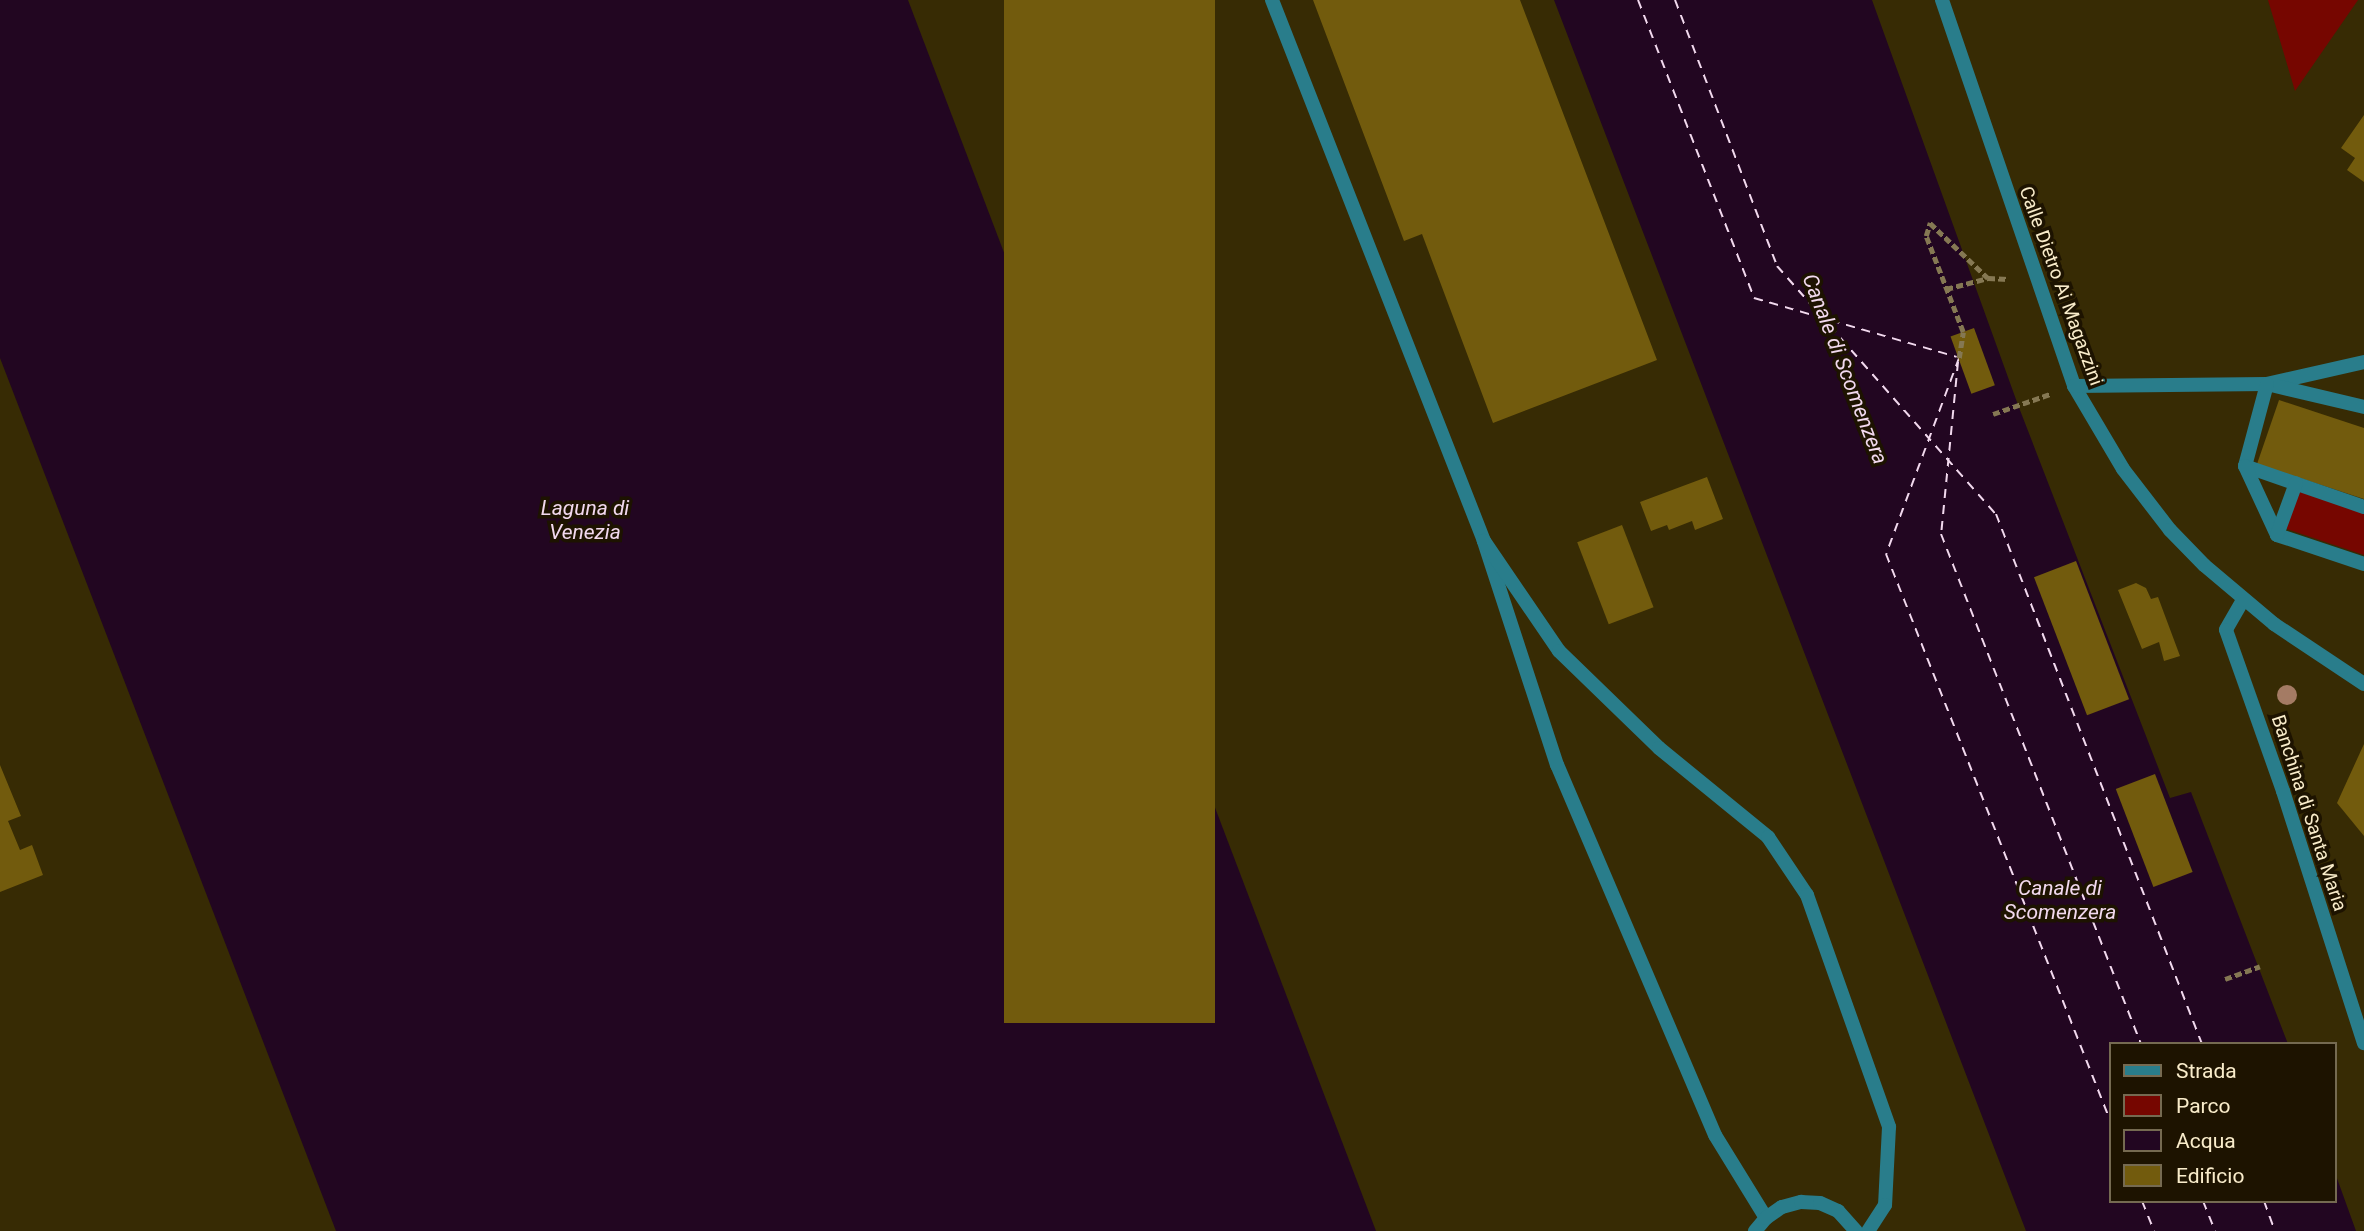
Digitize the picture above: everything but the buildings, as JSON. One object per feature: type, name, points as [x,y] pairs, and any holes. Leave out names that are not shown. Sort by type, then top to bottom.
[{"type":"street","points":[[1272,0],[1484,541],[1557,765],[1715,1135],[1766,1217]]},
{"type":"street","name":"Calle Dietro Ai Magazzini","points":[[1942,0],[2074,386],[2123,469],[2148,503],[2204,565],[2243,600],[2314,653],[2364,684]]},
{"type":"street","points":[[2074,386],[2267,384],[2364,362]]},
{"type":"street","points":[[2267,384],[2364,407]]},
{"type":"street","points":[[2267,384],[2245,466],[2277,535],[2364,564]]},
{"type":"street","points":[[2245,466],[2364,506]]},
{"type":"street","points":[[2277,535],[2296,483]]},
{"type":"street","points":[[1484,541],[1559,651],[1659,748],[1768,837],[1807,895],[1889,1127],[1885,1205],[1868,1231]]},
{"type":"street","name":"Banchina di Santa Maria","points":[[2243,600],[2226,629],[2283,791],[2364,1043]]},
{"type":"street","points":[[1755,1231],[1766,1217],[1782,1207],[1801,1202],[1820,1203],[1838,1211],[1856,1231]]},
{"type":"path","points":[[1946,289],[1988,278],[1930,223],[1926,236],[1946,289],[1963,332],[1959,358]]},
{"type":"path","points":[[1993,414],[2018,405]]},
{"type":"path","points":[[2225,979],[2260,966]]},
{"type":"green space","points":[[2268,0],[2358,0],[2295,91]]},
{"type":"green space","points":[[2297,487],[2364,510],[2364,555],[2284,528]]},
{"type":"water","name":"Laguna di Venezia","points":[[0,0],[908,0],[1376,1231],[336,1231],[0,358]]},
{"type":"water","name":"Canale di Scomenzera","points":[[1554,0],[1872,0],[2018,405],[2170,798],[2191,792],[2287,1042],[2108,1042],[2108,1203],[2336,1203],[2336,1176],[2356,1231],[2026,1231]]},
{"type":"ferry route","points":[[1638,0],[1754,298],[1957,357]]},
{"type":"ferry route","points":[[1675,0],[1777,266],[1996,514],[2201,1042]]},
{"type":"ferry route","points":[[1959,358],[1886,554],[2108,1115]]},
{"type":"ferry route","points":[[1958,362],[1941,534],[2140,1042]]},
{"type":"ferry route","points":[[2143,1203],[2154,1231]]},
{"type":"ferry route","points":[[2204,1203],[2215,1231]]},
{"type":"ferry route","points":[[2265,1203],[2275,1231]]}]
